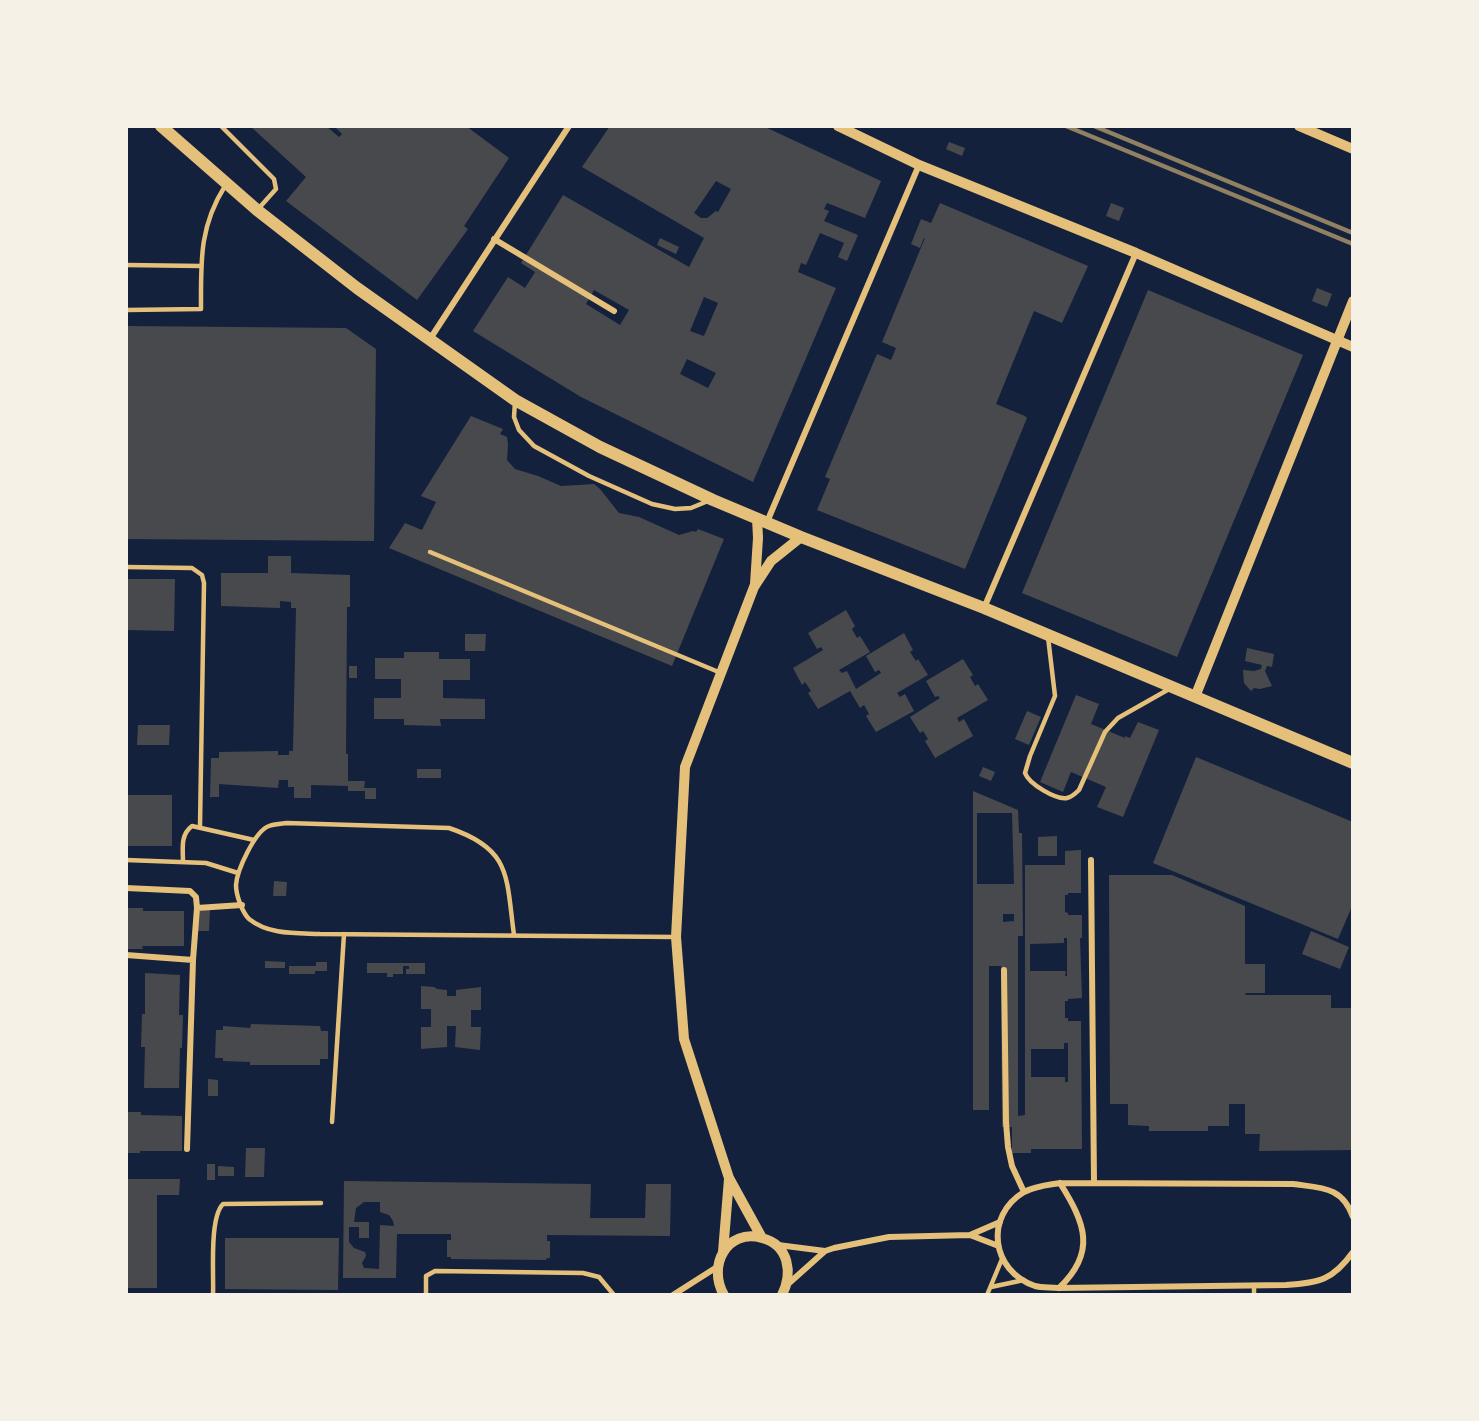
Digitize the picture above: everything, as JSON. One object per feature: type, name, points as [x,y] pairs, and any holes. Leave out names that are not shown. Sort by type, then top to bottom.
[{"type":"main road","points":[[161,126],[257,210],[339,275],[515,400],[600,447],[762,521],[984,608],[1353,763]]},
{"type":"street","points":[[429,340],[569,126]]},
{"type":"street","points":[[838,126],[919,165],[1136,253],[1353,347]]},
{"type":"street","points":[[1299,126],[1353,149]]},
{"type":"street","points":[[754,587],[758,538],[762,521],[919,165]]},
{"type":"street","points":[[494,239],[615,311]]},
{"type":"street","points":[[984,608],[1136,253]]},
{"type":"street","points":[[1196,697],[1352,304]]},
{"type":"street","points":[[762,1238],[729,1178],[684,1039],[676,937],[685,767],[754,587],[771,561],[801,537]]},
{"type":"street","points":[[1091,860],[1094,1183]]},
{"type":"street","points":[[126,888],[190,891],[196,897],[187,1149]]},
{"type":"street","points":[[197,908],[242,905]]},
{"type":"street","points":[[126,955],[193,960]]},
{"type":"street","points":[[1004,970],[1005,1122],[1012,1166],[1024,1192]]},
{"type":"street","points":[[724,1295],[718,1286],[717,1267],[723,1252],[729,1178]]},
{"type":"street","points":[[1058,1288],[1072,1275],[1081,1257],[1084,1234],[1077,1210],[1060,1183]]},
{"type":"street","points":[[1353,1217],[1348,1203],[1330,1189],[1293,1184],[1060,1183],[1041,1185],[1024,1192],[1008,1206],[1000,1222],[996,1245],[1010,1270],[1024,1280],[1036,1286],[1058,1288],[1315,1283],[1329,1278],[1342,1268],[1353,1252]]},
{"type":"street","points":[[775,1245],[825,1251],[889,1237],[970,1235],[1000,1222]]},
{"type":"street","points":[[970,1235],[996,1245]]},
{"type":"street","points":[[723,1252],[732,1243],[742,1238],[762,1238],[775,1245],[783,1253],[789,1274],[783,1292]]},
{"type":"street","points":[[783,1292],[825,1251]]},
{"type":"street","points":[[673,1295],[717,1267]]},
{"type":"lane","points":[[221,126],[274,179],[276,189],[257,210]]},
{"type":"lane","points":[[126,310],[201,309],[201,266],[208,219],[226,183]]},
{"type":"lane","points":[[126,265],[201,266]]},
{"type":"lane","points":[[515,400],[514,417],[519,430],[526,438],[534,446],[589,476],[652,504],[675,509],[691,508],[713,500]]},
{"type":"lane","points":[[430,552],[721,673]]},
{"type":"lane","points":[[126,567],[192,568],[202,575],[204,637],[200,826]]},
{"type":"lane","points":[[1048,635],[1055,696],[1030,756],[1026,773],[1031,782],[1057,796],[1066,799],[1079,790],[1105,732],[1118,718],[1174,687]]},
{"type":"lane","points":[[514,935],[503,866],[494,853],[470,835],[449,828],[287,823],[268,826],[254,840],[238,873],[236,885],[247,917],[261,926],[278,932],[344,934],[676,937]]},
{"type":"lane","points":[[183,862],[183,837],[186,830],[192,826],[254,840]]},
{"type":"lane","points":[[126,860],[206,863],[238,873]]},
{"type":"lane","points":[[332,1122],[344,934]]},
{"type":"lane","points":[[213,1295],[217,1215],[224,1204],[321,1203]]},
{"type":"lane","points":[[987,1295],[1002,1259]]},
{"type":"lane","points":[[426,1295],[426,1276],[435,1271],[583,1273],[599,1276],[614,1295]]},
{"type":"lane","points":[[991,1287],[1024,1280]]},
{"type":"lane","points":[[1254,1285],[1254,1295]]},
{"type":"building","points":[[250,126],[326,126],[339,137],[342,134],[334,126],[466,126],[509,158],[464,226],[468,229],[417,300],[286,201],[306,177]]},
{"type":"building","points":[[610,126],[763,126],[881,181],[865,218],[827,203],[824,209],[829,211],[824,221],[858,235],[847,261],[838,257],[844,243],[820,233],[806,265],[801,263],[798,272],[836,288],[753,482],[581,397],[473,331],[508,277],[525,288],[535,272],[521,263],[563,195],[689,267],[704,238],[582,167]],"holes":[[[716,181],[731,189],[718,212],[716,211],[707,218],[701,218],[694,213]],[[594,290],[629,310],[620,325],[586,304]],[[704,297],[718,303],[704,336],[690,331]],[[687,359],[716,373],[708,388],[680,374]]]},
{"type":"building","points":[[949,142],[965,148],[962,156],[946,149]]},
{"type":"building","points":[[940,203],[1088,266],[1062,323],[1034,311],[996,404],[1027,418],[965,569],[817,510],[830,479],[825,477],[877,354],[891,360],[896,348],[882,342],[925,238],[920,248],[911,244],[921,219],[931,223]]},
{"type":"building","points":[[1111,203],[1124,208],[1119,221],[1106,216]]},
{"type":"building","points":[[660,238],[679,247],[676,254],[657,245]]},
{"type":"building","points":[[1317,288],[1332,294],[1327,307],[1312,301]]},
{"type":"building","points":[[1148,290],[1303,355],[1177,657],[1022,593]]},
{"type":"building","points":[[126,326],[346,328],[376,349],[374,541],[126,539]]},
{"type":"building","points":[[471,416],[503,429],[500,434],[507,437],[507,460],[515,469],[561,486],[594,484],[619,513],[639,517],[679,535],[696,532],[698,529],[724,539],[672,666],[389,548],[405,523],[422,530],[436,502],[421,496]]},
{"type":"building","points":[[268,556],[291,556],[291,573],[350,575],[350,607],[347,607],[346,754],[348,754],[348,781],[365,781],[364,788],[376,788],[376,799],[365,799],[365,791],[348,791],[348,786],[311,785],[311,798],[294,798],[294,787],[288,787],[288,780],[279,780],[278,788],[219,784],[219,797],[210,797],[211,758],[219,758],[219,752],[278,751],[278,755],[289,755],[289,751],[293,751],[296,608],[291,608],[291,602],[280,601],[280,608],[221,606],[221,573],[268,573]]},
{"type":"building","points":[[126,579],[175,579],[174,631],[126,630]]},
{"type":"building","points":[[846,610],[855,626],[852,629],[857,638],[860,636],[870,652],[839,670],[842,673],[847,671],[856,689],[881,673],[879,670],[875,672],[866,656],[904,633],[913,650],[910,652],[916,661],[918,659],[928,675],[897,693],[900,697],[905,694],[914,711],[876,732],[866,716],[869,714],[864,705],[860,708],[850,691],[818,709],[808,693],[811,691],[805,682],[802,685],[793,668],[823,650],[821,647],[817,649],[808,633]]},
{"type":"building","points":[[465,634],[486,634],[485,651],[465,651]]},
{"type":"building","points":[[1247,648],[1274,654],[1272,667],[1267,666],[1265,671],[1272,686],[1254,688],[1251,691],[1244,683],[1243,670],[1254,671],[1261,669],[1262,665],[1245,661]]},
{"type":"building","points":[[404,652],[439,652],[439,659],[470,659],[470,680],[443,680],[443,698],[485,699],[485,719],[440,719],[441,726],[404,725],[404,719],[374,719],[374,698],[401,698],[401,679],[375,679],[375,658],[404,658]]},
{"type":"building","points":[[963,659],[973,675],[970,677],[975,686],[978,684],[988,700],[957,718],[959,722],[964,719],[973,736],[935,758],[925,741],[928,739],[923,731],[920,733],[910,717],[940,698],[935,697],[926,681]]},
{"type":"building","points":[[349,666],[357,666],[357,678],[349,678]]},
{"type":"building","points":[[1076,695],[1099,704],[1091,724],[1125,738],[1125,736],[1130,738],[1138,722],[1159,730],[1123,817],[1097,807],[1106,787],[1071,772],[1063,792],[1040,782]]},
{"type":"building","points":[[1027,711],[1041,717],[1029,745],[1015,739]]},
{"type":"building","points":[[138,725],[170,725],[169,745],[137,745]]},
{"type":"building","points":[[1196,757],[1353,822],[1353,904],[1338,939],[1153,863]]},
{"type":"building","points":[[983,767],[995,772],[991,781],[979,776]]},
{"type":"building","points":[[417,769],[441,769],[441,778],[417,778]]},
{"type":"building","points":[[973,791],[1018,810],[1019,833],[1022,833],[1023,936],[1018,936],[1018,1116],[1025,1115],[1025,865],[1065,865],[1065,851],[1081,850],[1081,893],[1065,895],[1065,912],[1068,915],[1082,915],[1082,938],[1080,938],[1082,998],[1065,1001],[1065,1018],[1068,1018],[1068,1021],[1081,1021],[1082,1149],[1031,1149],[1031,1153],[1012,1153],[1012,1127],[1002,1127],[1001,966],[989,966],[989,1110],[973,1110]],"holes":[[[977,813],[1012,813],[1014,884],[977,884]],[[1003,914],[1014,914],[1014,921],[1003,922]],[[1064,938],[1067,938],[1067,976],[1065,976],[1066,971],[1030,971],[1030,944],[1064,943]],[[1064,1043],[1068,1043],[1068,1082],[1065,1082],[1065,1077],[1031,1077],[1031,1049],[1064,1049]]]},
{"type":"building","points":[[126,795],[172,795],[172,846],[126,846]]},
{"type":"building","points":[[1057,836],[1057,856],[1038,856],[1038,837]]},
{"type":"building","points":[[1109,875],[1172,875],[1245,906],[1245,964],[1265,964],[1265,993],[1246,993],[1245,995],[1331,995],[1331,1008],[1353,1008],[1353,1150],[1259,1151],[1260,1134],[1245,1134],[1245,1104],[1229,1104],[1229,1126],[1208,1126],[1208,1131],[1149,1131],[1149,1126],[1128,1125],[1128,1104],[1110,1104]]},
{"type":"building","points":[[274,881],[287,882],[286,896],[273,896]]},
{"type":"building","points":[[126,908],[143,908],[143,911],[184,911],[184,946],[142,946],[143,949],[126,949]]},
{"type":"building","points":[[197,909],[210,910],[209,931],[196,931]]},
{"type":"building","points":[[1311,931],[1349,947],[1340,969],[1302,954]]},
{"type":"building","points":[[265,961],[285,962],[285,968],[265,968]]},
{"type":"building","points":[[316,962],[327,962],[327,971],[315,971],[315,974],[289,974],[289,966],[316,966]]},
{"type":"building","points":[[367,963],[425,963],[425,974],[406,974],[409,966],[403,966],[403,974],[393,974],[393,977],[387,977],[387,973],[367,973]]},
{"type":"building","points":[[145,973],[180,975],[179,1015],[183,1015],[179,1088],[144,1088],[145,1047],[141,1047],[142,1014],[145,1014]]},
{"type":"building","points":[[421,986],[447,990],[447,996],[456,996],[456,990],[481,987],[481,1010],[471,1010],[471,1027],[481,1027],[480,1050],[455,1047],[456,1026],[447,1026],[447,1047],[421,1049],[421,1027],[431,1027],[431,1009],[421,1009]]},
{"type":"building","points":[[251,1024],[320,1026],[321,1031],[328,1031],[328,1059],[320,1059],[320,1065],[250,1065],[250,1062],[223,1061],[223,1058],[215,1058],[216,1030],[223,1030],[223,1026],[250,1028]]},
{"type":"building","points":[[208,1079],[218,1080],[218,1096],[208,1096]]},
{"type":"building","points":[[126,1112],[141,1112],[141,1115],[182,1116],[182,1151],[126,1153]]},
{"type":"building","points":[[246,1148],[265,1148],[264,1177],[245,1177]]},
{"type":"building","points":[[207,1164],[215,1164],[215,1180],[207,1180]]},
{"type":"building","points":[[218,1166],[234,1167],[234,1176],[218,1176]]},
{"type":"building","points":[[126,1179],[180,1179],[179,1195],[157,1195],[157,1288],[126,1288]]},
{"type":"building","points":[[344,1181],[591,1184],[590,1218],[645,1218],[646,1184],[671,1184],[670,1236],[547,1235],[547,1241],[550,1241],[550,1258],[546,1260],[451,1259],[447,1257],[447,1240],[451,1240],[451,1234],[397,1234],[396,1278],[343,1278]],"holes":[[[364,1202],[380,1202],[380,1212],[389,1215],[394,1226],[380,1225],[379,1269],[364,1268],[362,1263],[366,1256],[365,1252],[354,1248],[349,1242],[349,1227],[359,1227],[359,1238],[369,1238],[369,1222],[354,1222],[356,1208]]]},
{"type":"building","points":[[225,1238],[339,1238],[338,1290],[225,1289]]},
{"type":"railway","points":[[1066,126],[1353,244]]},
{"type":"railway","points":[[1094,126],[1353,233]]}]
